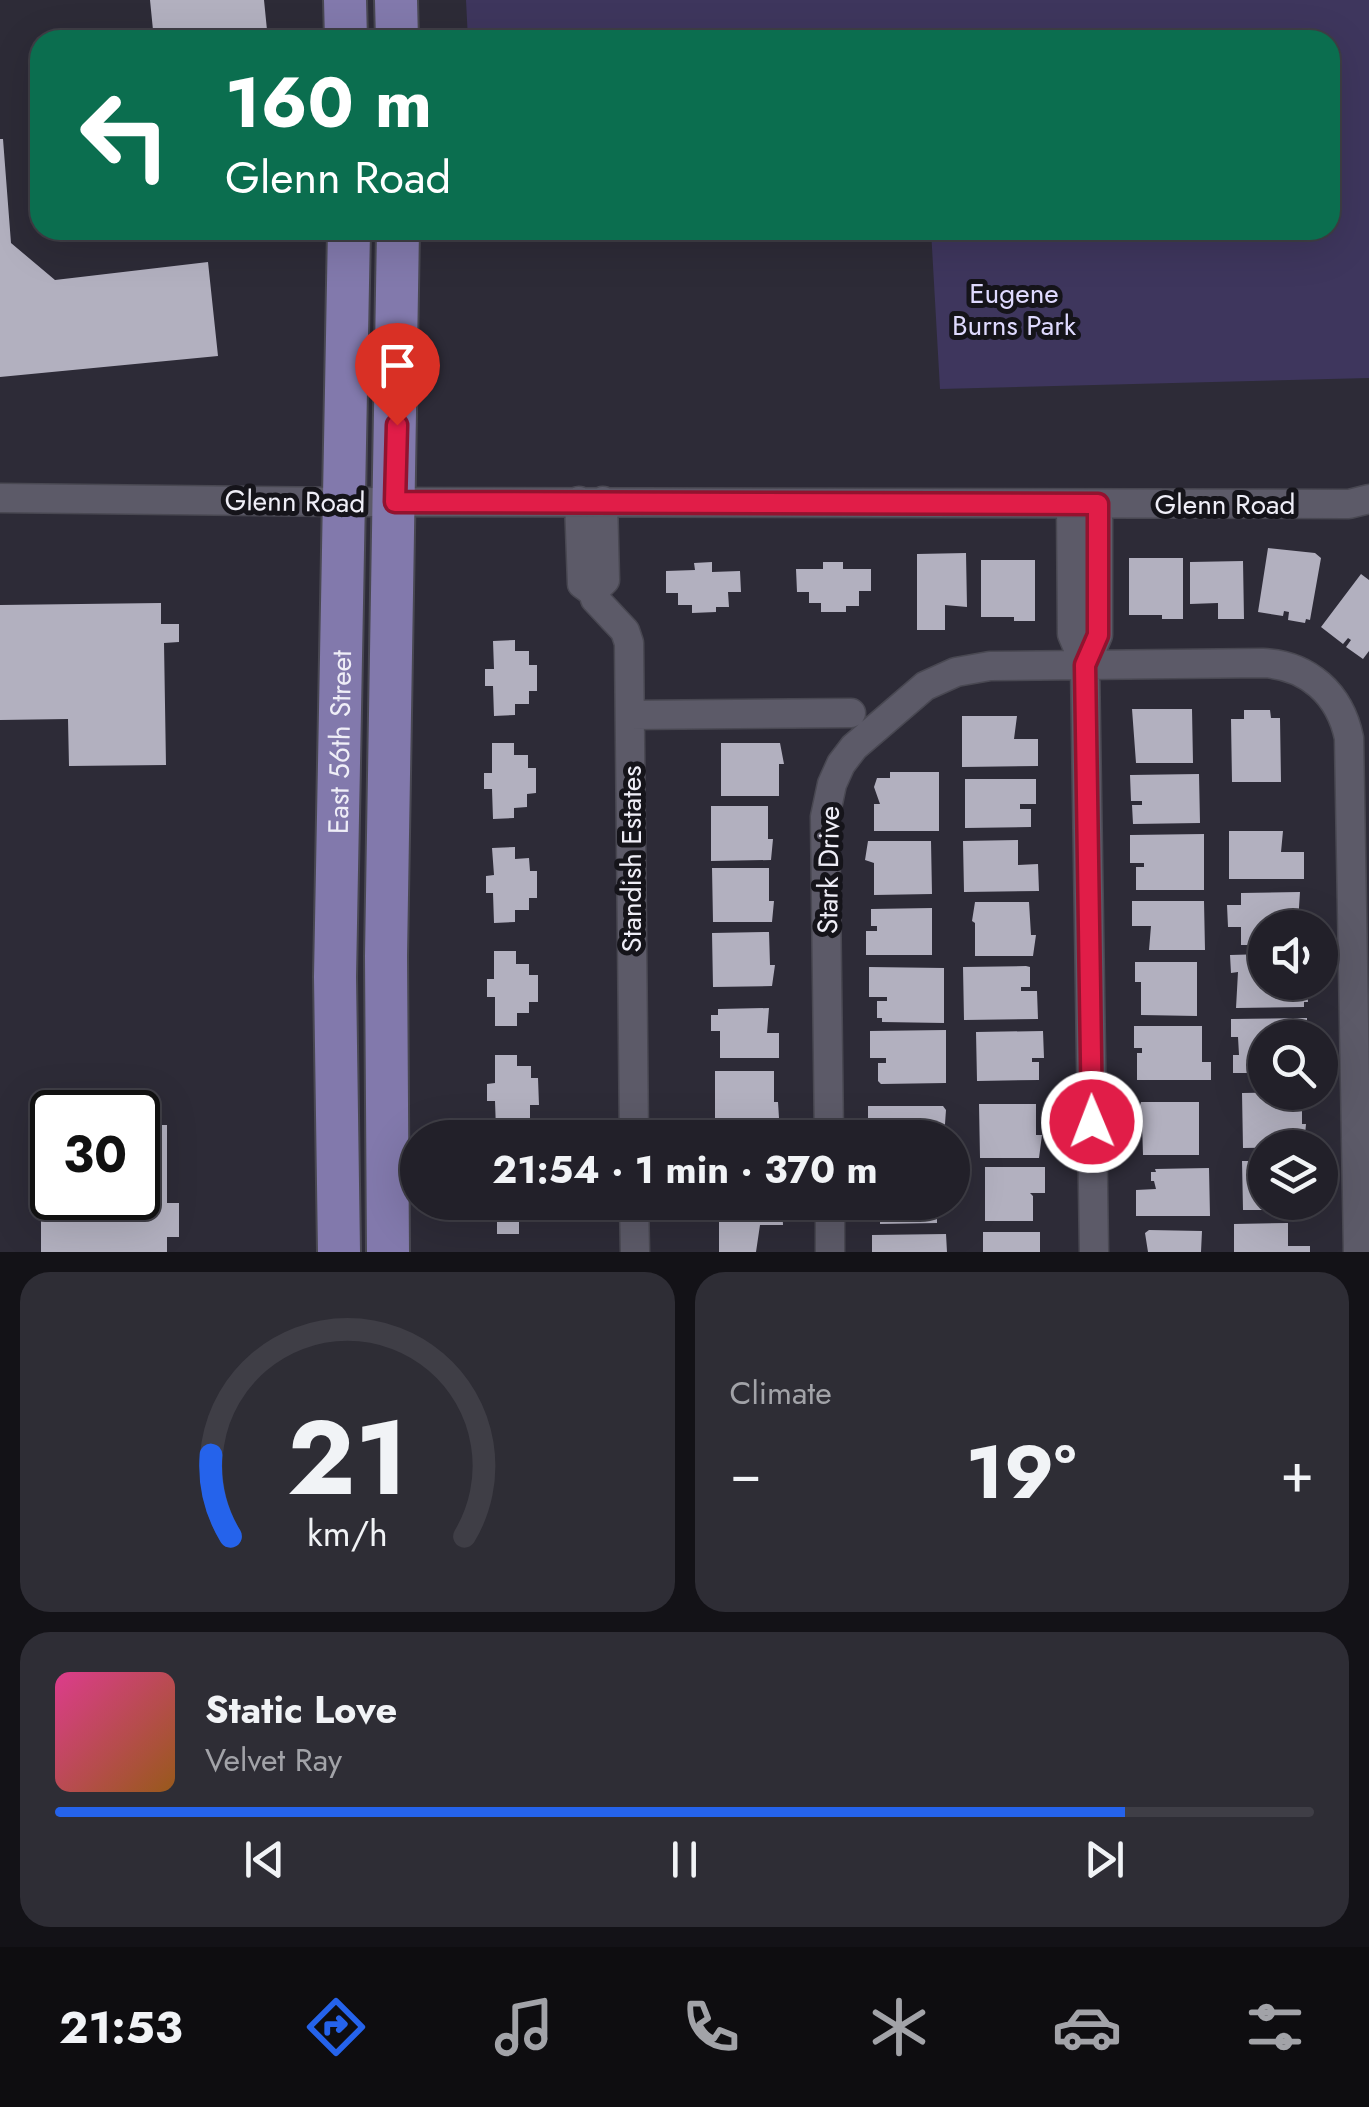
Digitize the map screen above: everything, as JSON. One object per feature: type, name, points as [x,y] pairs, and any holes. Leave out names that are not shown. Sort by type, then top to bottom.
[{"type":"main road","points":[[345,0],[346,30]]},
{"type":"main road","points":[[396,0],[398,30]]},
{"type":"main road","name":"East 56th Street","points":[[339,1252],[335,941],[348,240]]},
{"type":"main road","name":"East 56th Street","points":[[388,1252],[386,956],[398,240]]},
{"type":"street","name":"Glenn Road","points":[[0,498],[1085,504],[1349,504],[1369,499]]},
{"type":"street","name":"Standish Estates","points":[[590,501],[605,580],[593,592],[625,631],[628,643],[634,1120]]},
{"type":"street","points":[[1085,504],[1098,635],[1085,665],[1094,1252]]},
{"type":"street","name":"Stark Drive","points":[[829,1120],[825,817],[841,764],[868,734],[925,686],[956,672],[990,666],[1278,664],[1297,669],[1318,682],[1342,712],[1350,752],[1358,1252]]},
{"type":"street","points":[[630,715],[851,713]]},
{"type":"street","points":[[634,1220],[634,1252]]},
{"type":"street","points":[[830,1220],[830,1252]]},
{"type":"green space","name":"Eugene Burns Park","points":[[466,0],[1369,0],[1369,378],[940,389],[932,240],[1340,240],[1340,30],[468,30]]},
{"type":"building","points":[[150,0],[264,0],[267,30],[153,30]]},
{"type":"building","points":[[0,139],[11,243],[55,280],[208,262],[218,356],[0,377]]},
{"type":"building","points":[[1268,548],[1315,553],[1321,558],[1310,620],[1305,623],[1288,620],[1289,612],[1284,611],[1283,616],[1258,612]]},
{"type":"building","points":[[966,553],[967,607],[945,605],[945,630],[917,630],[917,554]]},
{"type":"building","points":[[1129,558],[1183,558],[1183,619],[1129,615]]},
{"type":"building","points":[[981,560],[1035,560],[1035,621],[981,617]]},
{"type":"building","points":[[1243,561],[1244,619],[1218,619],[1218,603],[1190,604],[1190,562]]},
{"type":"building","points":[[712,562],[712,572],[740,571],[741,592],[728,592],[729,607],[692,613],[692,605],[678,605],[678,593],[666,593],[666,571],[695,570],[694,563]]},
{"type":"building","points":[[823,562],[843,562],[843,569],[871,569],[871,591],[859,591],[859,606],[846,606],[846,612],[821,612],[821,603],[809,603],[809,592],[797,592],[796,569],[823,569]]},
{"type":"building","points":[[1361,574],[1369,580],[1369,651],[1363,659],[1346,647],[1351,640],[1348,638],[1343,644],[1321,627]]},
{"type":"building","points":[[161,603],[161,624],[179,624],[179,642],[164,643],[166,765],[69,766],[68,719],[0,720],[0,605]]},
{"type":"building","points":[[515,640],[515,651],[529,651],[529,665],[537,665],[537,691],[529,691],[529,704],[515,704],[515,715],[494,716],[493,686],[485,686],[485,669],[494,669],[493,641]]},
{"type":"building","points":[[1132,709],[1192,709],[1193,763],[1136,763]]},
{"type":"building","points":[[1244,710],[1270,710],[1271,718],[1280,718],[1281,782],[1232,782],[1231,719],[1244,719]]},
{"type":"building","points":[[962,716],[1017,716],[1014,739],[1038,739],[1038,766],[962,767]]},
{"type":"building","points":[[492,743],[514,743],[514,755],[528,755],[528,768],[536,768],[536,793],[527,794],[527,807],[514,808],[514,818],[493,819],[492,789],[484,789],[484,773],[492,773]]},
{"type":"building","points":[[721,743],[780,743],[784,764],[779,764],[779,796],[721,796]]},
{"type":"building","points":[[890,772],[939,772],[939,831],[874,831],[874,804],[880,804],[874,787],[877,778],[890,778]]},
{"type":"building","points":[[1199,774],[1200,823],[1133,824],[1132,805],[1142,805],[1142,801],[1131,801],[1130,775]]},
{"type":"building","points":[[965,779],[1036,779],[1036,804],[1020,804],[1020,809],[1031,809],[1031,827],[965,828]]},
{"type":"building","points":[[711,806],[768,806],[768,839],[773,839],[771,860],[711,861]]},
{"type":"building","points":[[1229,831],[1283,831],[1281,852],[1304,852],[1304,879],[1229,879]]},
{"type":"building","points":[[1204,834],[1204,890],[1136,890],[1136,867],[1144,867],[1144,863],[1130,863],[1130,835]]},
{"type":"building","points":[[1018,840],[1018,865],[1038,864],[1039,891],[964,892],[963,841]]},
{"type":"building","points":[[868,841],[931,841],[932,894],[874,895],[874,863],[865,860]]},
{"type":"building","points":[[515,847],[515,859],[529,858],[530,871],[537,871],[537,898],[529,898],[529,910],[515,910],[515,922],[494,923],[493,893],[486,893],[486,876],[494,875],[492,848]]},
{"type":"building","points":[[712,868],[769,868],[769,901],[774,901],[772,922],[713,922]]},
{"type":"building","points":[[1300,892],[1299,910],[1248,910],[1248,945],[1241,945],[1241,927],[1228,927],[1227,905],[1241,905],[1241,893]]},
{"type":"building","points":[[1132,901],[1204,901],[1205,950],[1149,950],[1151,926],[1132,926]]},
{"type":"building","points":[[975,902],[1029,902],[1031,935],[1036,935],[1033,956],[975,956]]},
{"type":"building","points":[[932,908],[932,955],[866,955],[866,931],[877,931],[877,926],[871,926],[871,909]]},
{"type":"building","points":[[769,932],[770,965],[775,965],[772,986],[713,987],[712,933]]},
{"type":"building","points":[[494,951],[516,951],[516,964],[529,964],[529,975],[538,975],[538,1002],[529,1002],[529,1013],[517,1013],[517,1026],[495,1026],[495,997],[487,997],[487,979],[494,979]]},
{"type":"building","points":[[1248,954],[1248,1000],[1308,1002],[1304,1002],[1304,1007],[1236,1008],[1238,972],[1231,973],[1230,955]]},
{"type":"building","points":[[1135,962],[1197,962],[1197,1016],[1141,1015],[1141,982],[1135,982]]},
{"type":"building","points":[[869,967],[944,968],[944,1023],[882,1022],[882,1018],[877,1018],[877,1001],[887,1001],[887,997],[869,997]]},
{"type":"building","points":[[963,967],[1030,967],[1030,987],[1021,987],[1021,991],[1037,991],[1038,1019],[964,1020]]},
{"type":"building","points":[[769,1008],[767,1033],[779,1033],[779,1058],[720,1058],[720,1031],[711,1031],[711,1015],[718,1015],[718,1009]]},
{"type":"building","points":[[1231,1019],[1307,1020],[1248,1020],[1248,1073],[1233,1073],[1233,1055],[1239,1055],[1238,1037],[1231,1037]]},
{"type":"building","points":[[1134,1026],[1202,1026],[1202,1062],[1211,1062],[1211,1080],[1137,1080],[1137,1053],[1142,1053],[1142,1048],[1134,1048]]},
{"type":"building","points":[[946,1030],[946,1083],[878,1081],[878,1063],[886,1063],[886,1058],[870,1058],[870,1031]]},
{"type":"building","points":[[1043,1031],[1044,1058],[1032,1058],[1032,1062],[1039,1062],[1039,1080],[977,1081],[976,1032]]},
{"type":"building","points":[[495,1055],[517,1055],[517,1066],[531,1066],[531,1078],[538,1078],[539,1105],[530,1105],[530,1118],[496,1120],[495,1101],[487,1101],[487,1084],[495,1083]]},
{"type":"building","points":[[715,1071],[774,1071],[774,1102],[778,1102],[779,1118],[715,1120]]},
{"type":"building","points":[[1242,1093],[1248,1093],[1248,1110],[1302,1110],[1305,1130],[1248,1130],[1248,1148],[1243,1148]]},
{"type":"building","points":[[1141,1102],[1199,1102],[1199,1155],[1143,1155],[1142,1122],[1136,1118]]},
{"type":"building","points":[[979,1104],[1036,1104],[1036,1135],[1042,1135],[1039,1158],[980,1158]]},
{"type":"building","points":[[868,1106],[943,1106],[946,1110],[945,1120],[868,1120]]},
{"type":"building","points":[[160,1125],[167,1125],[167,1203],[179,1203],[179,1237],[167,1237],[167,1252],[41,1252],[41,1220],[160,1220]]},
{"type":"building","points":[[1242,1161],[1248,1161],[1248,1210],[1243,1210]]},
{"type":"building","points":[[985,1167],[1045,1167],[1045,1193],[1030,1193],[1033,1221],[985,1221]]},
{"type":"building","points":[[1209,1168],[1210,1216],[1136,1216],[1136,1190],[1156,1189],[1151,1181],[1155,1169]]},
{"type":"building","points":[[497,1220],[532,1220],[519,1222],[519,1234],[497,1234]]},
{"type":"building","points":[[719,1220],[783,1220],[783,1225],[760,1225],[756,1252],[719,1252]]},
{"type":"building","points":[[880,1220],[937,1220],[937,1223],[880,1224]]},
{"type":"building","points":[[1288,1223],[1288,1246],[1310,1246],[1310,1252],[1234,1252],[1234,1224]]},
{"type":"building","points":[[1202,1231],[1201,1252],[1148,1252],[1145,1233]]},
{"type":"building","points":[[983,1232],[1040,1232],[1040,1252],[983,1252]]},
{"type":"building","points":[[946,1234],[947,1252],[872,1252],[872,1235]]},
{"type":"route","points":[[397,425],[395,502],[1098,504],[1098,635],[1085,665],[1092,1122]]}]
